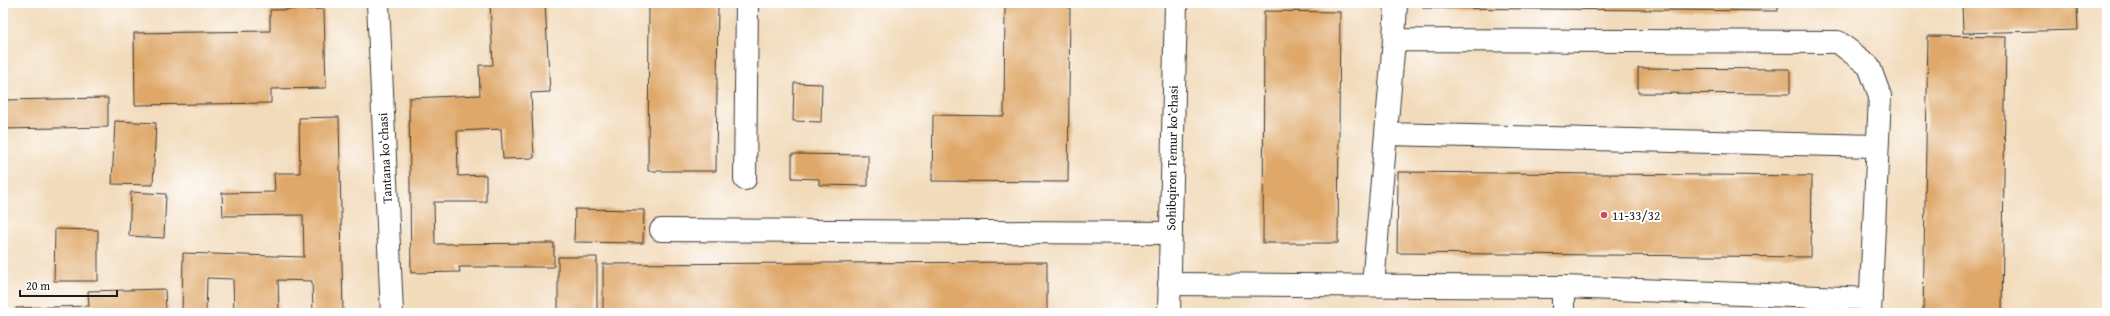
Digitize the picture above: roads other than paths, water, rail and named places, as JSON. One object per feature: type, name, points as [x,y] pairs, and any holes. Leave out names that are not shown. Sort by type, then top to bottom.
[{"type":"main road","name":"Tantana koʻchasi","points":[[378,3],[392,313]]},
{"type":"main road","points":[[745,179],[747,3]]},
{"type":"main road","name":"Sohibqiron Temur koʻchasi","points":[[1169,313],[1176,3]]},
{"type":"main road","points":[[1373,285],[1396,3]]},
{"type":"main road","points":[[1170,284],[1563,287],[1870,306],[1880,96],[1869,66],[1838,42],[1394,40]]},
{"type":"main road","points":[[1386,134],[1877,146]]},
{"type":"main road","points":[[661,230],[1171,233]]},
{"type":"main road","points":[[1563,287],[1563,313]]},
{"type":"place","name":"11-33/32","points":[[1604,215]]}]
